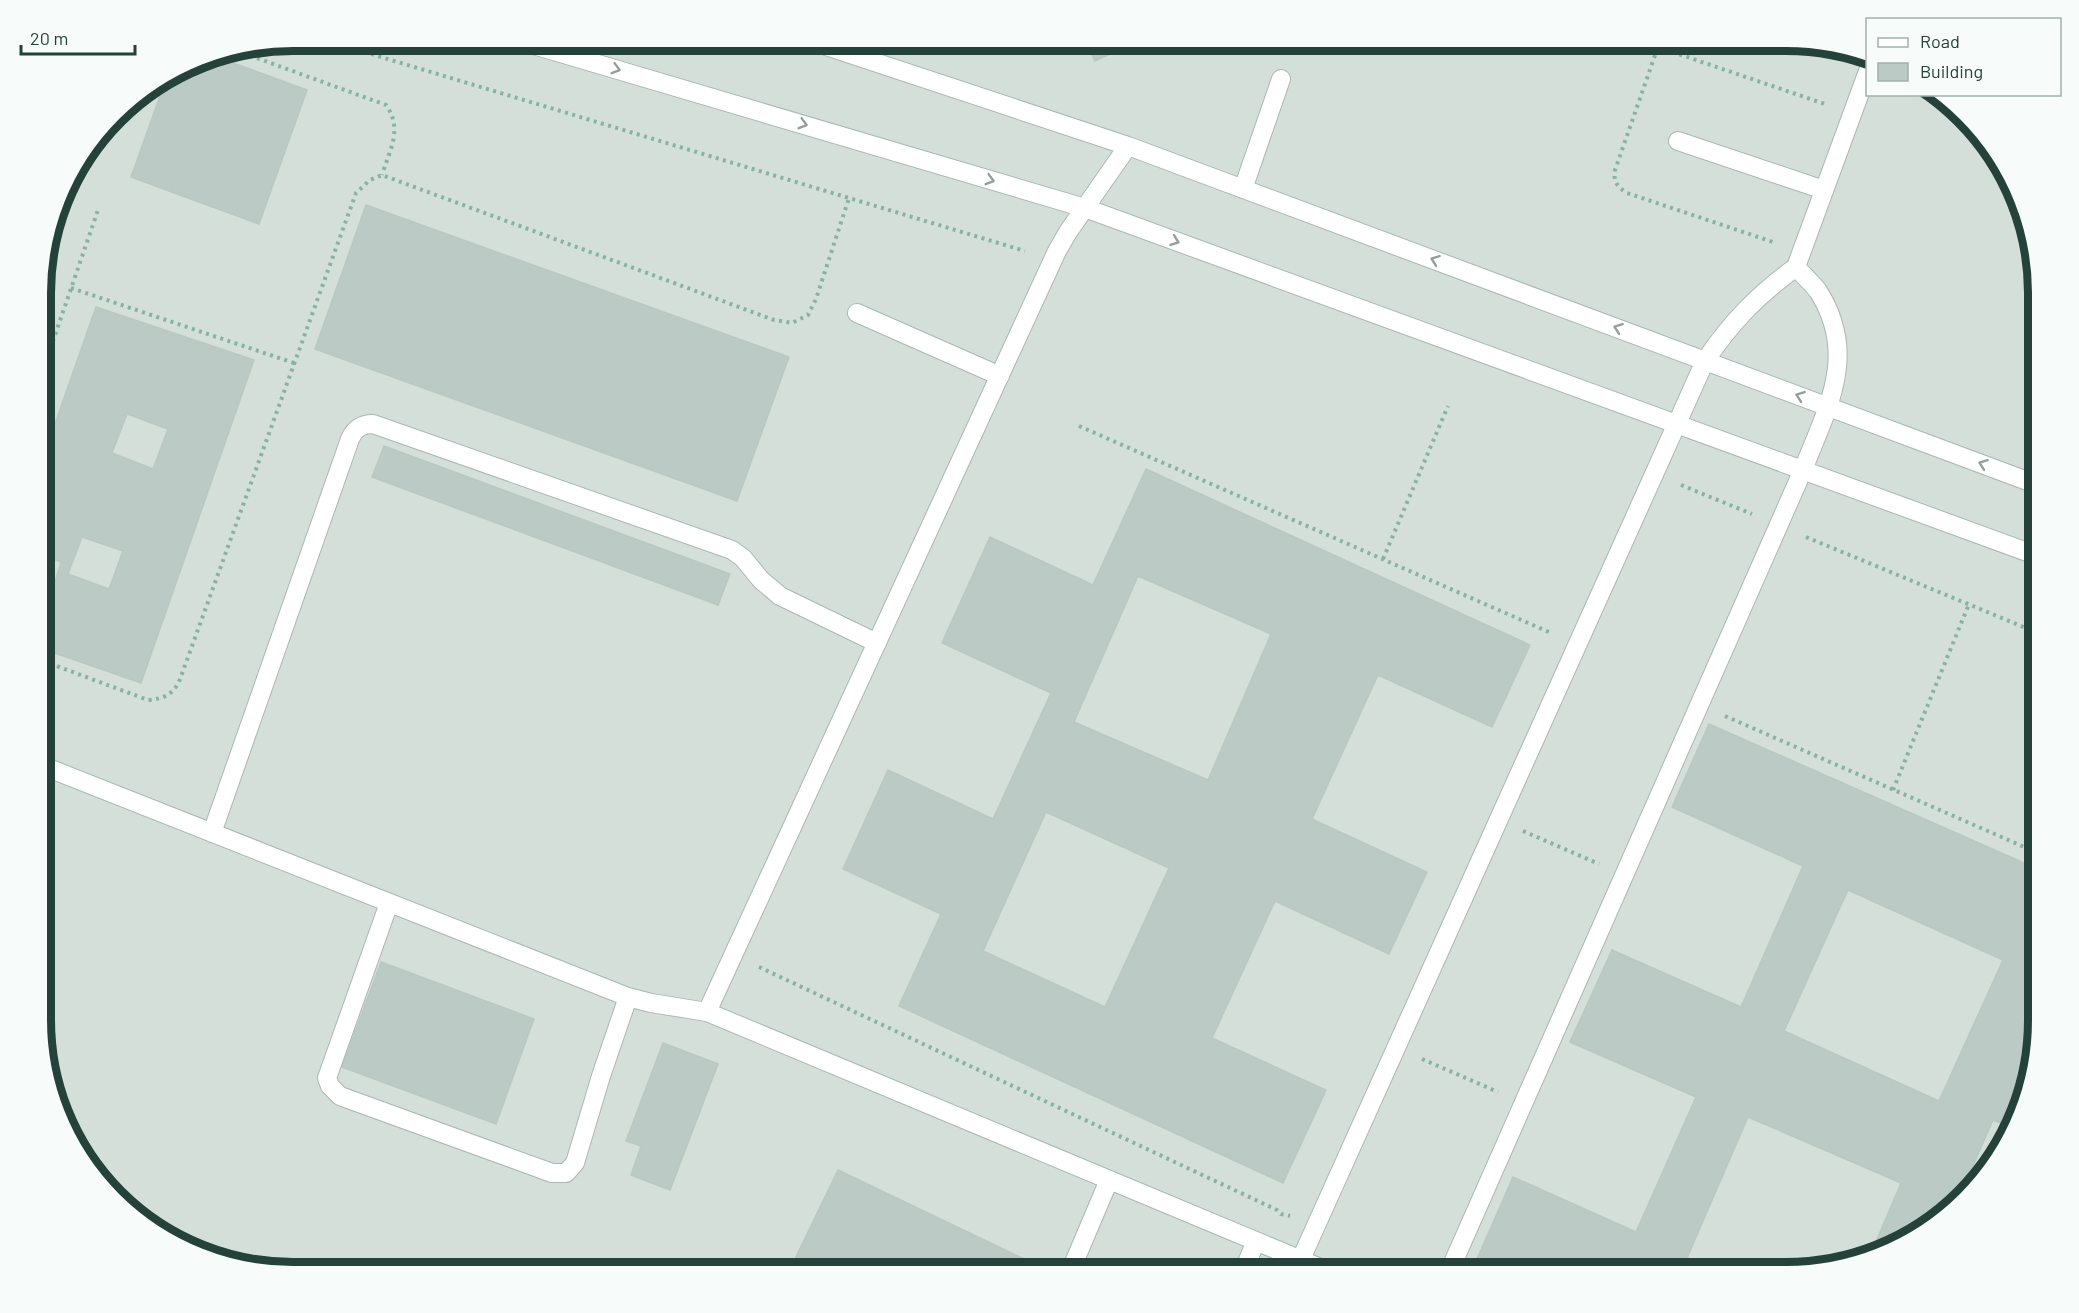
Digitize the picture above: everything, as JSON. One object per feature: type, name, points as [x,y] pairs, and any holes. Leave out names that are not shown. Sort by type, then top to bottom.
[{"type":"lane","points":[[557,51],[1085,208],[2028,552]]},
{"type":"lane","points":[[844,51],[1128,146],[2028,481]]},
{"type":"lane","points":[[1300,1259],[1705,361],[1745,309],[1770,286],[1796,267],[1866,77]]},
{"type":"lane","points":[[1244,189],[1281,79]]},
{"type":"lane","points":[[1678,141],[1824,190]]},
{"type":"lane","points":[[707,1012],[1053,260],[1068,232],[1128,146]]},
{"type":"lane","points":[[1453,1262],[1779,525],[1828,406],[1837,377],[1838,347],[1832,317],[1817,290],[1796,267]]},
{"type":"lane","points":[[857,313],[1000,376]]},
{"type":"lane","points":[[212,832],[350,439],[357,429],[367,424],[374,424],[732,550],[743,558],[761,580],[780,596],[877,644]]},
{"type":"lane","points":[[51,769],[628,997],[707,1012],[1307,1262]]},
{"type":"lane","points":[[389,903],[327,1078],[330,1086],[340,1096],[552,1173],[566,1173],[575,1163],[628,997]]},
{"type":"lane","points":[[1074,1262],[1109,1180]]},
{"type":"lane","points":[[1247,1262],[1256,1241]]},
{"type":"path","points":[[364,51],[1053,260]]},
{"type":"path","points":[[1670,51],[1852,113]]},
{"type":"path","points":[[249,55],[386,105],[393,115],[396,129],[382,175]]},
{"type":"path","points":[[51,664],[148,700],[158,700],[174,690],[183,671],[356,193],[370,180],[382,175],[774,320],[792,323],[808,315],[816,299],[849,198]]},
{"type":"path","points":[[51,347],[98,210]]},
{"type":"path","points":[[71,288],[294,363]]},
{"type":"path","points":[[1383,559],[1448,406]]},
{"type":"path","points":[[1079,426],[1554,634]]},
{"type":"path","points":[[1654,474],[2028,629]]},
{"type":"path","points":[[1893,790],[1969,604]]},
{"type":"path","points":[[1699,705],[2028,849]]},
{"type":"path","points":[[1499,820],[1624,876]]},
{"type":"path","points":[[733,955],[1281,1214],[1297,1213]]},
{"type":"path","points":[[1396,1048],[1523,1103]]},
{"type":"shaded area","points":[[293,51],[1786,51],[1817,53],[1866,65],[1866,96],[1926,96],[1957,122],[1996,172],[2015,215],[2026,262],[2028,293],[2028,1020],[2026,1051],[2020,1082],[2010,1112],[1996,1141],[1957,1191],[1907,1230],[1878,1244],[1848,1254],[1817,1260],[1786,1262],[293,1262],[262,1260],[231,1254],[201,1244],[172,1230],[122,1191],[83,1141],[64,1098],[53,1051],[51,1020],[51,293],[53,262],[59,231],[76,186],[101,146],[122,122],[146,101],[186,76],[231,59],[262,53]]},
{"type":"building","points":[[1090,51],[1116,51],[1095,61]]},
{"type":"building","points":[[226,60],[307,90],[259,224],[131,177],[162,90],[186,76]]},
{"type":"building","points":[[366,205],[789,357],[737,501],[315,349]]},
{"type":"building","points":[[96,307],[254,360],[141,683],[51,652],[51,596],[61,562],[51,558],[51,435]],"holes":[[[127,414],[168,429],[153,469],[112,453]],[[82,537],[123,551],[109,589],[68,574]]]},
{"type":"building","points":[[384,446],[730,574],[718,605],[372,477]]},
{"type":"building","points":[[1146,469],[1530,645],[1492,727],[1378,675],[1312,819],[1427,872],[1389,954],[1275,901],[1212,1038],[1326,1090],[1283,1183],[899,1006],[941,914],[843,869],[888,770],[993,819],[1051,693],[942,643],[990,537],[1093,585]],"holes":[[[1138,576],[1271,634],[1208,780],[1074,722]],[[1046,812],[1169,868],[1105,1007],[983,951]]]},
{"type":"building","points":[[1709,724],[2028,865],[2028,1020],[2023,1067],[2015,1098],[2004,1125],[1993,1120],[1966,1181],[1933,1212],[1907,1230],[1874,1245],[1901,1183],[1748,1117],[1687,1258],[1696,1262],[1476,1262],[1513,1177],[1636,1232],[1696,1097],[1570,1042],[1612,950],[1741,1007],[1803,866],[1672,807]],"holes":[[[1848,890],[2003,960],[1939,1101],[1784,1031]]]},
{"type":"building","points":[[381,962],[534,1019],[496,1124],[342,1067]]},
{"type":"building","points":[[663,1043],[718,1064],[670,1190],[631,1175],[641,1146],[626,1141]]},
{"type":"building","points":[[838,1170],[1030,1262],[801,1262],[795,1259]]}]
